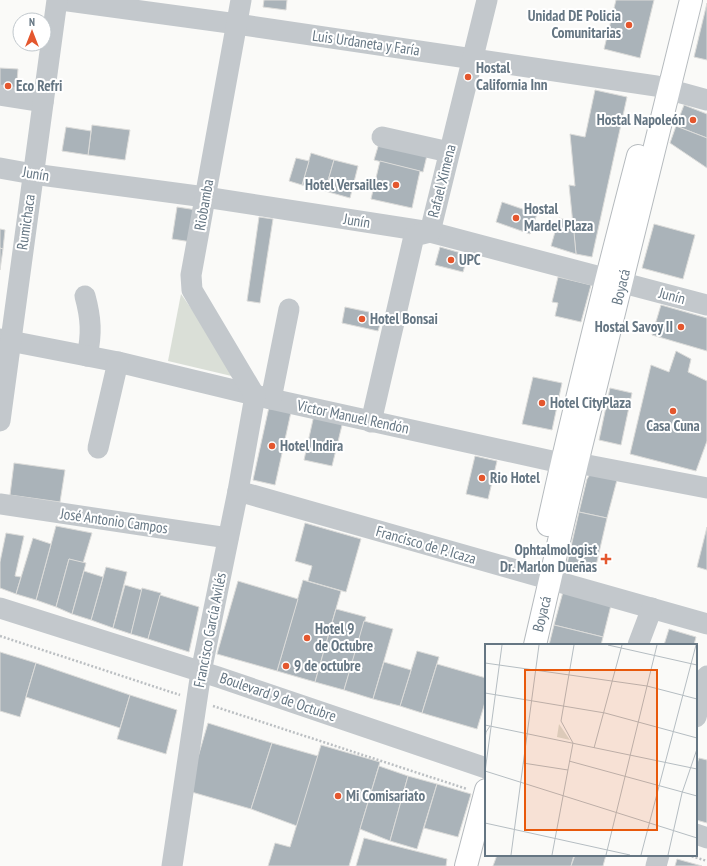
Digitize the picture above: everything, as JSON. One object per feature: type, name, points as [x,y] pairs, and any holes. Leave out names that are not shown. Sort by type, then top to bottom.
[{"type":"main road","name":"Boyacá","points":[[663,88],[677,0]]},
{"type":"main road","name":"Boyacá","points":[[534,644],[543,579],[569,463],[663,88],[691,0]]},
{"type":"main road","name":"Boyacá","points":[[521,644],[543,579]]},
{"type":"main road","points":[[466,866],[485,792]]},
{"type":"main road","points":[[481,866],[485,849]]},
{"type":"street","name":"Rumichaca","points":[[0,421],[5,340],[33,174],[57,0]]},
{"type":"street","name":"Luis Urdaneta y Faría","points":[[61,0],[472,58],[663,88],[707,100]]},
{"type":"street","name":"Riobamba","points":[[241,0],[205,197],[192,275],[192,290],[263,397]]},
{"type":"street","name":"Rafael Ximena","points":[[371,422],[414,236],[430,232],[487,0]]},
{"type":"street","name":"Boyacá","points":[[663,88],[684,0]]},
{"type":"street","points":[[0,95],[43,102]]},
{"type":"street","points":[[382,138],[449,152]]},
{"type":"street","name":"Junín","points":[[0,168],[33,174],[205,197],[430,232],[707,305]]},
{"type":"street","points":[[85,296],[90,315],[90,342],[87,356]]},
{"type":"street","name":"Francisco García Avilés","points":[[172,866],[201,672],[228,538],[238,491],[263,397],[289,309]]},
{"type":"street","name":"Victor Manuel Rendón","points":[[5,340],[118,362],[371,422],[569,463],[707,488]]},
{"type":"street","points":[[98,448],[118,362]]},
{"type":"street","name":"Francisco de P. Icaza","points":[[238,491],[543,579],[707,624]]},
{"type":"street","name":"José Antonio Campos","points":[[0,504],[228,538]]},
{"type":"street","name":"Boyacá","points":[[528,644],[543,579]]},
{"type":"street","name":"Boulevard 9 de Octubre","points":[[0,608],[201,672],[485,768]]},
{"type":"street","points":[[638,644],[652,608]]},
{"type":"street","points":[[697,713],[707,676]]},
{"type":"street","points":[[474,866],[485,824]]},
{"type":"street","points":[[697,834],[707,838]]},
{"type":"street","points":[[656,866],[659,856]]},
{"type":"path","points":[[0,636],[197,701],[485,792]]},
{"type":"path","points":[[691,856],[707,861]]},
{"type":"shaded area","points":[[181,294],[240,378],[168,361]]},
{"type":"building","points":[[264,0],[287,0],[286,10],[263,7]]},
{"type":"building","name":"Unidad DE Policia Comunitarias","points":[[616,0],[654,0],[640,58],[604,49]]},
{"type":"building","points":[[707,3],[707,60],[694,57]]},
{"type":"building","name":"Eco Refri","points":[[0,68],[18,69],[15,104],[0,102]]},
{"type":"building","points":[[595,90],[627,97],[592,257],[576,254],[569,185],[575,186],[570,134],[585,137]]},
{"type":"building","name":"Hostal Napoleón","points":[[684,105],[707,114],[707,138],[676,126]]},
{"type":"building","points":[[92,125],[130,130],[125,160],[88,155]]},
{"type":"building","points":[[676,126],[707,138],[707,168],[670,143]]},
{"type":"building","points":[[66,127],[91,131],[88,155],[62,151]]},
{"type":"building","points":[[380,140],[428,151],[423,172],[374,160]]},
{"type":"building","points":[[311,153],[334,160],[325,191],[302,185]]},
{"type":"building","points":[[296,158],[309,161],[302,185],[289,181]]},
{"type":"building","points":[[334,160],[358,166],[350,198],[325,191]]},
{"type":"building","name":"Hotel Versailles","points":[[380,161],[420,171],[412,208],[371,199]]},
{"type":"building","name":"Hostal Mardel Plaza","points":[[502,202],[537,214],[530,234],[496,222]]},
{"type":"building","points":[[177,207],[197,210],[192,242],[172,239]]},
{"type":"building","points":[[259,217],[273,219],[260,303],[247,301]]},
{"type":"building","points":[[559,218],[573,222],[576,254],[551,246]]},
{"type":"building","points":[[654,224],[695,235],[683,279],[642,268]]},
{"type":"building","points":[[0,229],[5,230],[3,249],[0,248]]},
{"type":"building","name":"UPC","points":[[440,247],[468,255],[463,272],[435,265]]},
{"type":"building","points":[[0,248],[3,249],[0,270]]},
{"type":"building","points":[[558,277],[591,285],[581,322],[555,316],[558,303],[552,302]]},
{"type":"building","name":"Hostal Savoy II","points":[[661,305],[707,318],[707,351],[652,335]]},
{"type":"building","name":"Hotel Bonsai","points":[[345,307],[383,315],[378,331],[342,323]]},
{"type":"building","name":"Casa Cuna","points":[[676,351],[691,359],[688,372],[707,381],[707,441],[696,471],[630,454],[651,365],[669,372]]},
{"type":"building","name":"Hotel CityPlaza","points":[[533,377],[562,383],[552,430],[522,424]]},
{"type":"building","points":[[610,388],[632,393],[621,445],[599,440]]},
{"type":"building","name":"Hotel Indira","points":[[269,407],[291,412],[275,485],[253,480]]},
{"type":"building","points":[[314,415],[343,421],[332,466],[304,460]]},
{"type":"building","name":"Rio Hotel","points":[[475,456],[497,461],[488,499],[466,494]]},
{"type":"building","points":[[14,463],[65,470],[60,502],[10,495]]},
{"type":"building","points":[[591,473],[618,476],[607,518],[579,512],[587,479]]},
{"type":"building","points":[[579,512],[607,518],[595,570],[567,564]]},
{"type":"building","points":[[305,523],[361,539],[346,592],[308,581],[312,566],[295,561]]},
{"type":"building","points":[[56,526],[92,533],[83,563],[69,559],[56,607],[36,600]]},
{"type":"building","points":[[707,527],[707,570],[697,567]]},
{"type":"building","points":[[6,533],[24,536],[15,576],[21,577],[16,594],[0,588],[0,562]]},
{"type":"building","points":[[33,538],[51,544],[36,600],[16,594]]},
{"type":"building","points":[[69,559],[86,563],[72,614],[56,607]]},
{"type":"building","points":[[106,567],[127,572],[113,628],[91,620]]},
{"type":"building","points":[[84,571],[103,577],[91,620],[72,614]]},
{"type":"building","name":"Hotel 9 de Octubre","points":[[303,580],[341,591],[315,682],[277,671]]},
{"type":"building","points":[[238,581],[298,599],[277,671],[217,654]]},
{"type":"building","points":[[125,585],[142,590],[131,634],[113,628]]},
{"type":"building","points":[[142,588],[161,593],[148,639],[131,634]]},
{"type":"building","points":[[563,592],[611,605],[603,637],[554,625]]},
{"type":"building","points":[[160,595],[199,607],[189,652],[148,639]]},
{"type":"building","points":[[336,609],[366,617],[344,690],[315,682]]},
{"type":"building","points":[[364,621],[393,629],[373,699],[344,690]]},
{"type":"building","points":[[554,625],[603,637],[601,644],[549,644]]},
{"type":"building","points":[[669,629],[696,637],[694,644],[664,644]]},
{"type":"building","points":[[417,651],[439,657],[422,713],[400,706]]},
{"type":"building","points":[[0,652],[36,663],[20,717],[0,711]]},
{"type":"building","points":[[384,662],[411,670],[400,706],[373,699]]},
{"type":"building","points":[[36,663],[130,695],[120,728],[26,697]]},
{"type":"building","points":[[437,664],[485,678],[485,702],[477,729],[422,713]]},
{"type":"building","points":[[130,695],[177,710],[166,754],[117,739]]},
{"type":"building","points":[[208,723],[272,743],[251,809],[188,791]]},
{"type":"building","points":[[272,743],[318,756],[297,826],[251,809]]},
{"type":"building","name":"Mi Comisariato","points":[[321,745],[380,762],[349,866],[268,866],[275,843],[290,847]]},
{"type":"building","points":[[699,758],[707,760],[707,823],[697,820],[697,763]]},
{"type":"building","points":[[379,766],[408,776],[390,841],[360,829]]},
{"type":"building","points":[[408,776],[437,784],[417,849],[390,841]]},
{"type":"building","points":[[437,784],[471,794],[458,837],[424,828]]},
{"type":"building","points":[[364,838],[447,859],[446,866],[356,866]]},
{"type":"building","points":[[497,856],[574,856],[571,866],[493,866]]},
{"type":"building","points":[[575,856],[606,856],[603,866],[571,866]]},
{"type":"building","points":[[677,859],[702,866],[675,866]]},
{"type":"place","name":"Unidad DE Policia Comunitarias","points":[[629,25]]},
{"type":"place","name":"Hostal California Inn","points":[[468,77]]},
{"type":"place","name":"Eco Refri","points":[[8,86]]},
{"type":"place","name":"Hostal Napoleón","points":[[693,120]]},
{"type":"place","name":"Hotel Versailles","points":[[396,185]]},
{"type":"place","name":"Hostal Mardel Plaza","points":[[516,218]]},
{"type":"place","name":"UPC","points":[[451,260]]},
{"type":"place","name":"Hotel Bonsai","points":[[362,319]]},
{"type":"place","name":"Hostal Savoy II","points":[[681,327]]},
{"type":"place","name":"Hotel CityPlaza","points":[[542,403]]},
{"type":"place","name":"Casa Cuna","points":[[673,411]]},
{"type":"place","name":"Hotel Indira","points":[[272,446]]},
{"type":"place","name":"Rio Hotel","points":[[482,478]]},
{"type":"place","name":"Ophtalmologist Dr. Marlon Dueñas","points":[[606,559]]},
{"type":"place","name":"Hotel 9 de Octubre","points":[[307,638]]},
{"type":"place","name":"9 de octubre","points":[[286,666]]},
{"type":"place","name":"Mi Comisariato","points":[[338,796]]}]
